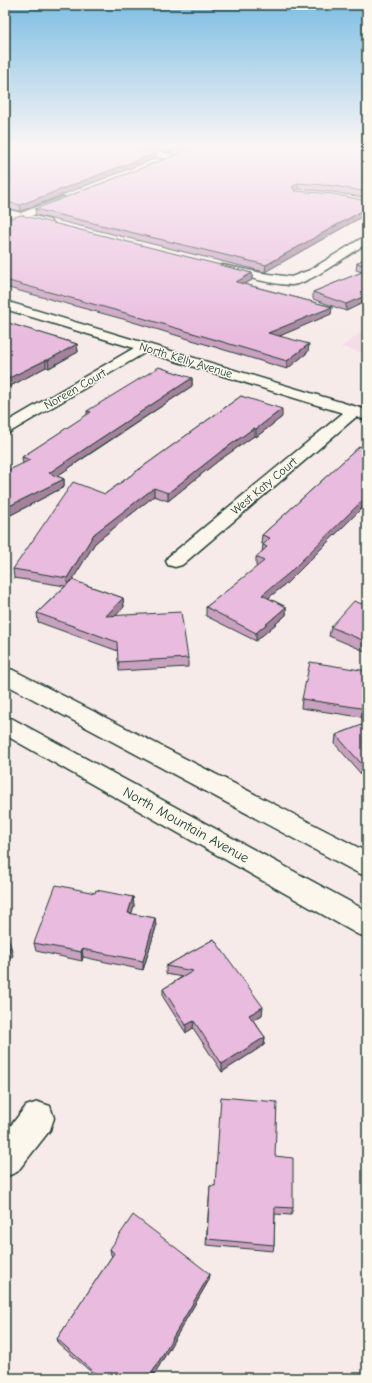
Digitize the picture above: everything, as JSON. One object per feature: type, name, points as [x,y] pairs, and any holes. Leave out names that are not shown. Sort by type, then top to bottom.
[{"type":"street","points":[[5,223],[39,210]]},
{"type":"street","points":[[5,212],[58,225]]},
{"type":"street","points":[[209,264],[262,277],[292,280],[314,272],[367,238]]},
{"type":"street","name":"North Kelly Avenue","points":[[5,305],[361,413]]},
{"type":"street","name":"Noreen Court","points":[[5,429],[144,348]]},
{"type":"street","name":"West Katy Court","points":[[175,561],[361,413]]},
{"type":"street","points":[[5,675],[367,865]]},
{"type":"street","name":"North Mountain Avenue","points":[[5,724],[367,925]]},
{"type":"street","points":[[5,1160],[38,1118]]},
{"type":"shaded area","points":[[367,328],[367,354],[341,347]]},
{"type":"building","points":[[37,210],[364,210],[266,265]]},
{"type":"building","points":[[21,215],[252,273],[236,282],[332,307],[268,333],[309,344],[287,361],[122,312],[5,280],[5,220]]},
{"type":"building","points":[[367,257],[367,266],[357,263]]},
{"type":"building","points":[[367,270],[367,295],[346,304],[313,292]]},
{"type":"building","points":[[5,322],[77,344],[48,360],[5,380]]},
{"type":"building","points":[[159,367],[192,378],[49,473],[64,479],[5,508],[5,472],[30,460],[22,457],[91,412],[87,411]]},
{"type":"building","points":[[241,396],[282,409],[256,429],[254,428],[219,453],[168,493],[154,488],[94,534],[67,578],[13,569],[73,482],[105,494]]},
{"type":"building","points":[[367,443],[367,496],[288,574],[262,595],[286,607],[256,633],[206,607],[264,561],[256,557],[267,547],[263,545],[270,538],[262,535],[360,446],[362,447]]},
{"type":"building","points":[[72,580],[123,598],[106,616],[181,612],[188,658],[118,662],[117,642],[37,613]]},
{"type":"building","points":[[367,598],[367,642],[331,627],[354,601],[362,604]]},
{"type":"building","points":[[310,662],[367,671],[367,709],[302,699]]},
{"type":"building","points":[[367,723],[367,770],[336,735]]},
{"type":"building","points":[[56,885],[95,893],[96,890],[133,897],[128,913],[155,918],[143,961],[82,949],[81,952],[34,943]]},
{"type":"building","points":[[5,929],[11,947],[5,949]]},
{"type":"building","points":[[214,939],[263,1007],[249,1015],[265,1037],[222,1064],[194,1021],[186,1025],[163,989],[193,971],[166,966]]},
{"type":"building","points":[[221,1097],[277,1102],[275,1156],[293,1158],[293,1208],[275,1207],[274,1245],[207,1239],[210,1186],[215,1186]]},
{"type":"building","points":[[133,1215],[210,1274],[149,1378],[101,1378],[57,1339],[114,1253],[110,1249]]},
{"type":"building","points":[[5,1370],[14,1378],[5,1378]]}]
